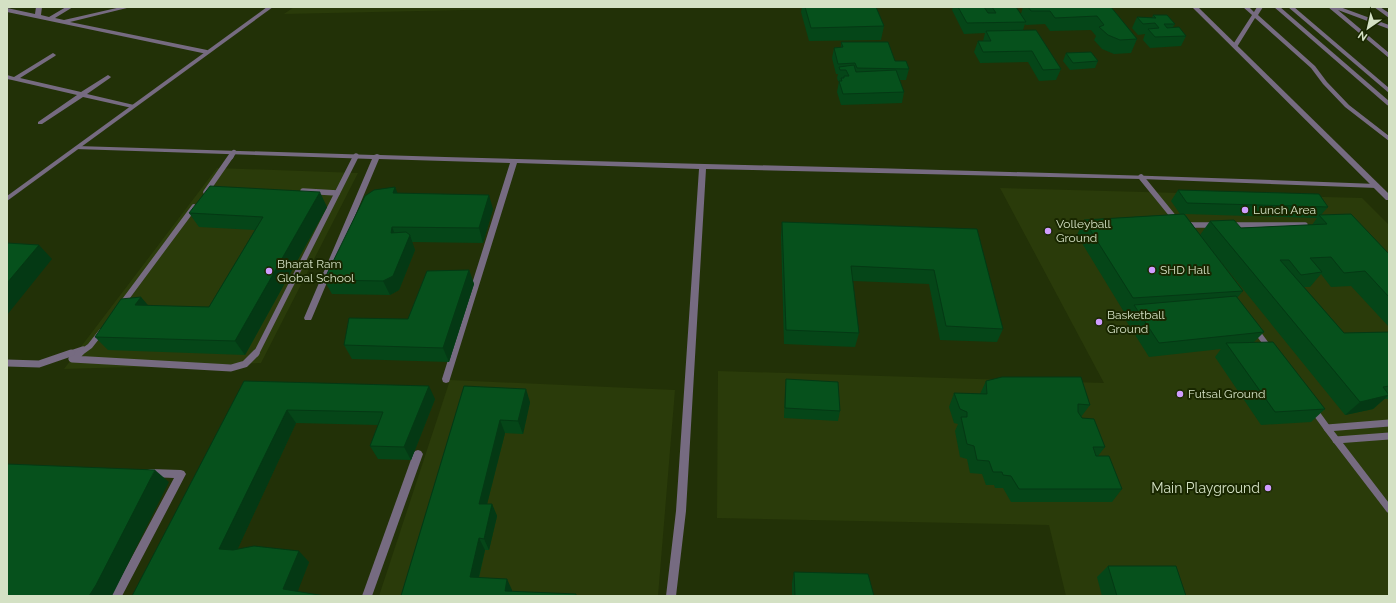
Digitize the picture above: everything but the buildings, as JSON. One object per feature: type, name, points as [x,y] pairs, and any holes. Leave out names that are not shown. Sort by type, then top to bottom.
[{"type":"street","points":[[38,16],[39,7]]},
{"type":"street","points":[[50,19],[70,7]]},
{"type":"street","points":[[64,22],[128,7]]},
{"type":"street","points":[[7,199],[132,106],[270,7]]},
{"type":"street","points":[[1195,7],[1389,198]]},
{"type":"street","points":[[1246,7],[1313,67],[1325,83],[1347,106],[1389,139]]},
{"type":"street","points":[[1235,46],[1260,7]]},
{"type":"street","points":[[1277,7],[1389,104]]},
{"type":"street","points":[[1291,7],[1389,90]]},
{"type":"street","points":[[1331,7],[1389,56]]},
{"type":"street","points":[[1336,7],[1389,27]]},
{"type":"street","points":[[1377,7],[1389,16]]},
{"type":"street","points":[[7,10],[208,52]]},
{"type":"street","points":[[10,78],[53,55]]},
{"type":"street","points":[[40,122],[108,77]]},
{"type":"street","points":[[10,78],[132,106]]},
{"type":"street","points":[[77,148],[377,156],[514,162],[1141,177],[1377,186]]},
{"type":"street","points":[[308,318],[377,156]]},
{"type":"street","points":[[446,379],[514,162]]},
{"type":"street","points":[[671,596],[681,511],[703,167]]},
{"type":"street","points":[[367,596],[418,454]]},
{"type":"street","points":[[116,596],[180,474],[141,472]]},
{"type":"lane","points":[[118,308],[209,188],[234,152]]},
{"type":"lane","points":[[104,327],[90,346],[72,359],[231,368],[241,366],[250,361],[256,354],[356,156]]},
{"type":"lane","points":[[1141,177],[1184,231]]},
{"type":"lane","points":[[209,188],[217,188]]},
{"type":"lane","points":[[297,191],[337,193]]},
{"type":"lane","points":[[1179,225],[1218,225]]},
{"type":"lane","points":[[1226,225],[1311,225]]},
{"type":"lane","points":[[1249,320],[1272,352]]},
{"type":"lane","points":[[7,363],[39,364],[90,346]]},
{"type":"lane","points":[[1309,403],[1389,509]]},
{"type":"lane","points":[[1327,428],[1389,423]]},
{"type":"lane","points":[[1336,440],[1389,436]]},
{"type":"shaded area","points":[[294,7],[608,7],[284,14]]},
{"type":"shaded area","points":[[217,168],[358,173],[261,363],[64,369]]},
{"type":"shaded area","points":[[1000,188],[1362,198],[1389,225],[1389,596],[1066,596],[1049,525],[717,518],[718,371],[1104,383]]},
{"type":"shaded area","points":[[450,380],[675,390],[658,596],[379,596]]},
{"type":"place","name":"Lunch Area","points":[[1245,210]]},
{"type":"place","name":"Volleyball Ground","points":[[1048,231]]},
{"type":"place","name":"SHD Hall","points":[[1152,270]]},
{"type":"place","name":"Bharat Ram Global School","points":[[269,271]]},
{"type":"place","name":"Basketball Ground","points":[[1099,322]]},
{"type":"place","name":"Futsal Ground","points":[[1180,394]]},
{"type":"place","name":"Main Playground","points":[[1268,488]]}]
